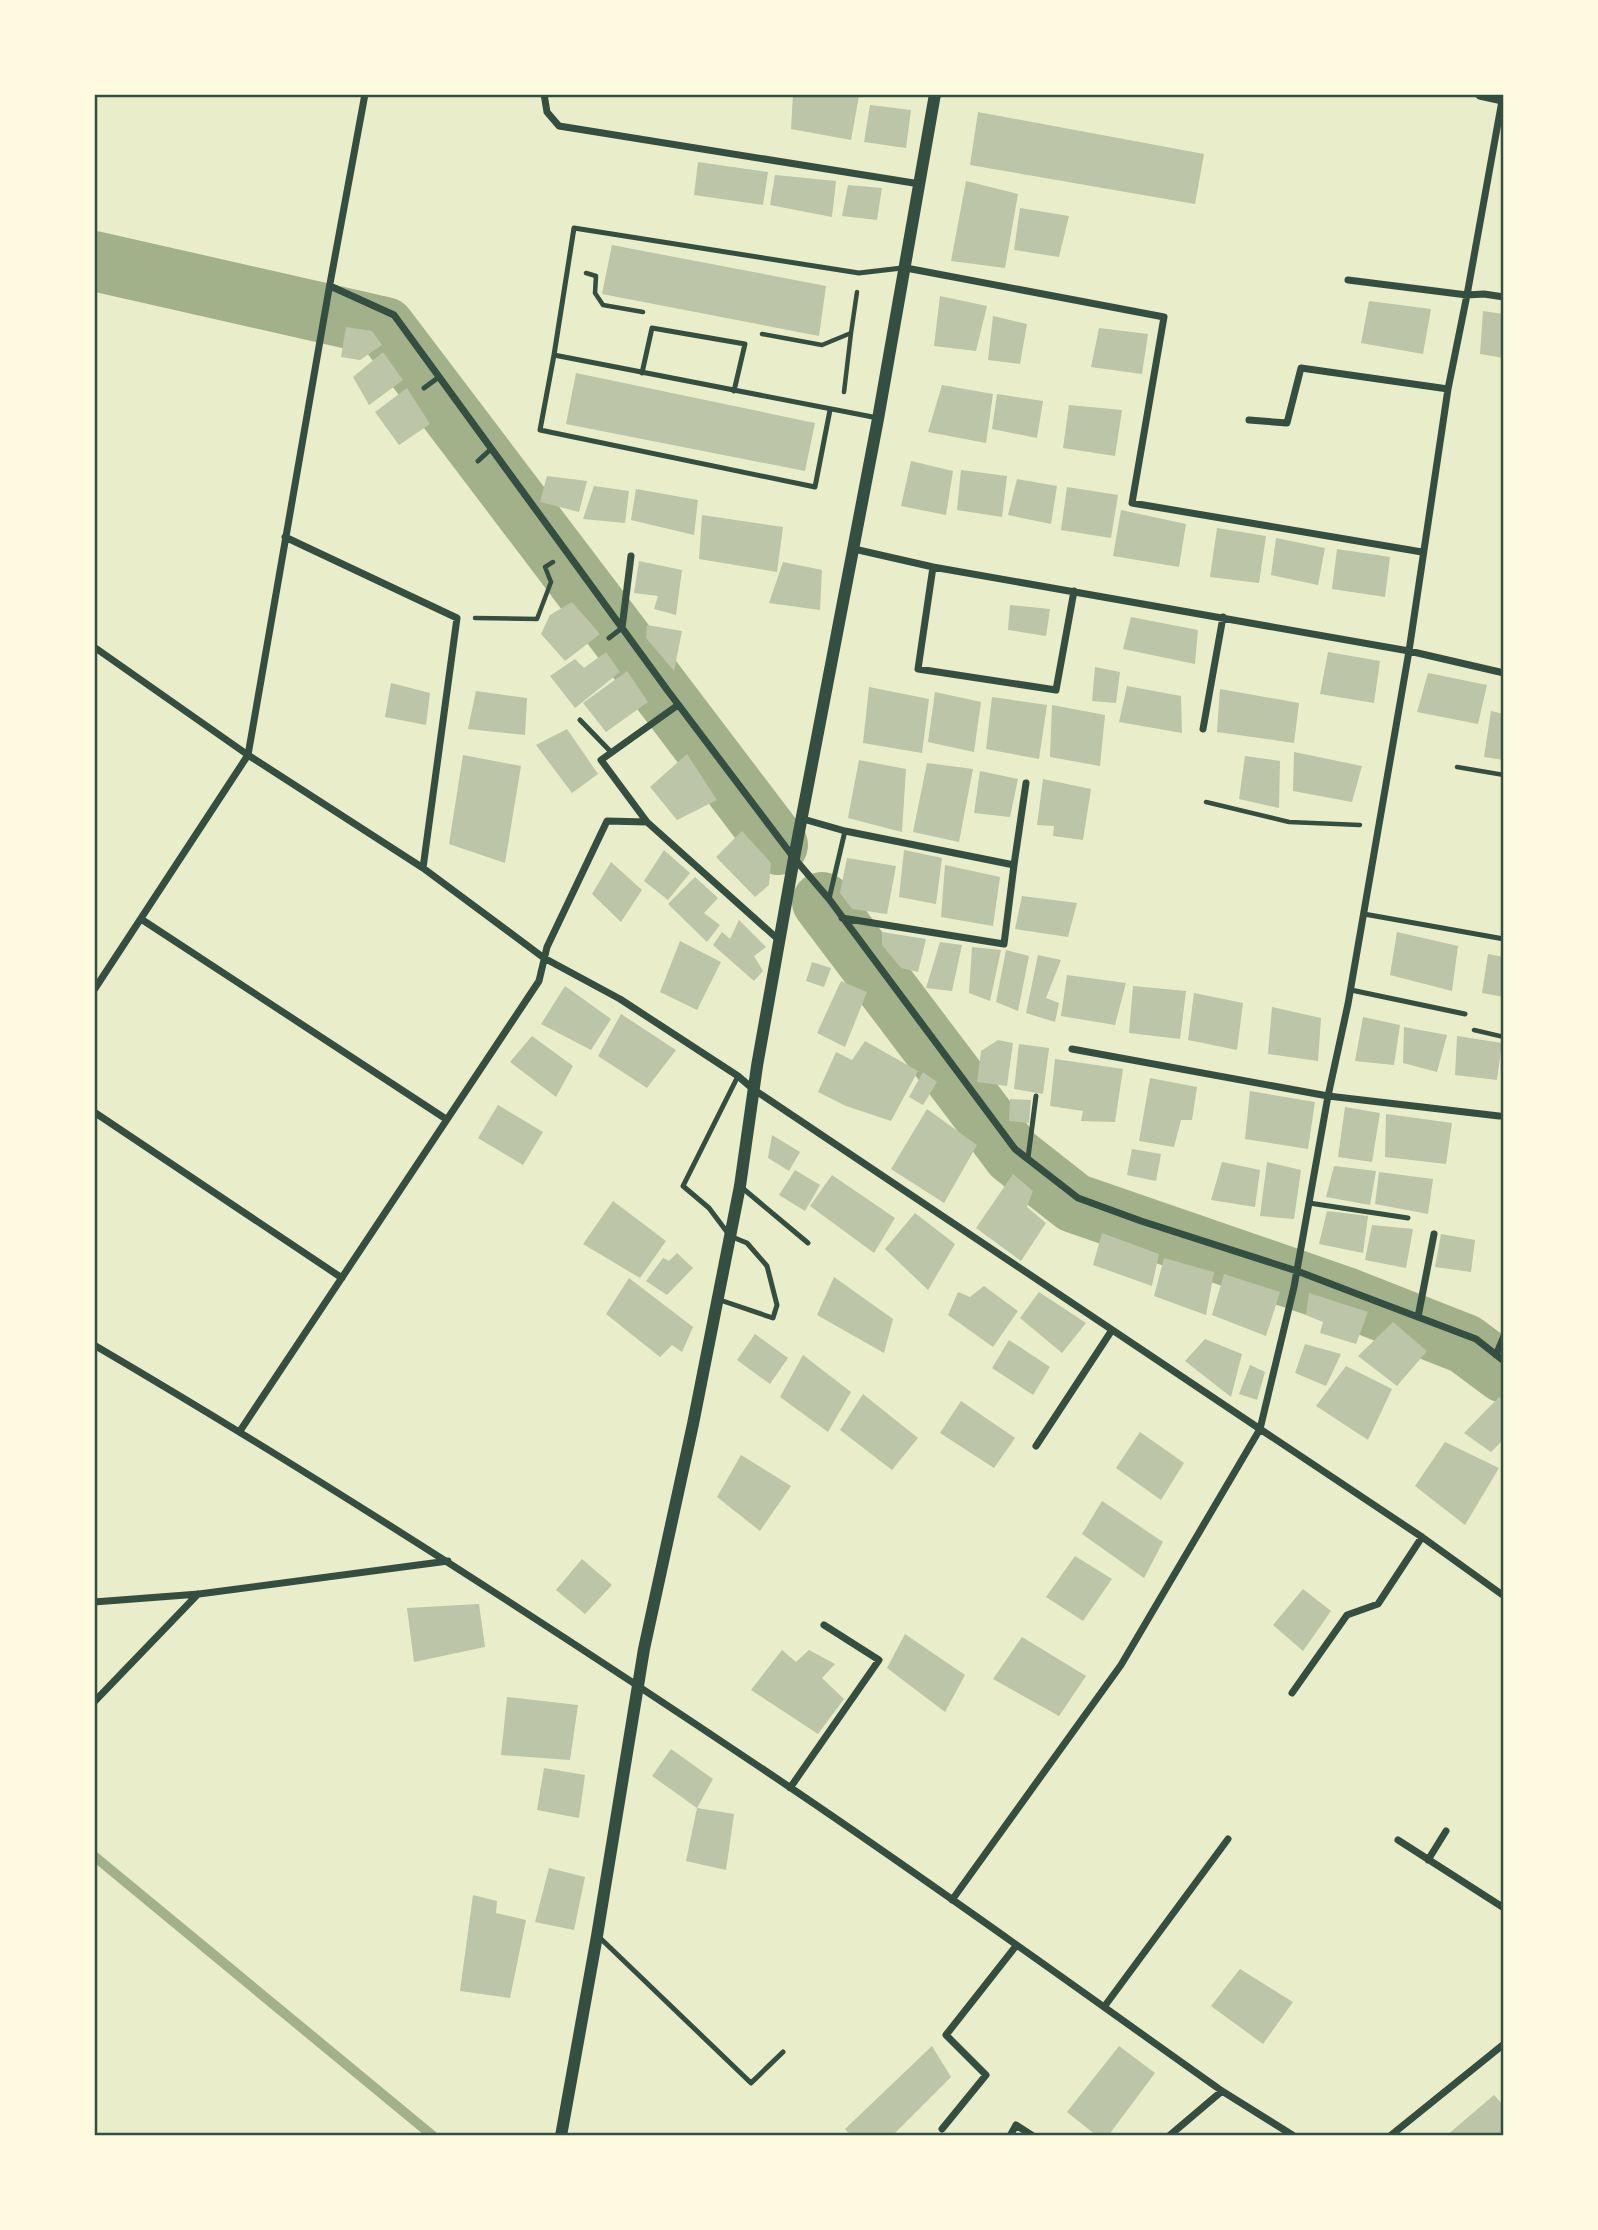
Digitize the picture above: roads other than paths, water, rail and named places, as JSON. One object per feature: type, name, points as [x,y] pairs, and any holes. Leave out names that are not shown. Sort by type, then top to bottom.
[{"type":"street","points":[[94,990],[248,755],[365,94]]},
{"type":"street","points":[[544,94],[547,112],[559,126],[920,184]]},
{"type":"street","points":[[561,2136],[644,1649],[740,1186],[753,1089],[794,858],[906,268],[935,94]]},
{"type":"street","points":[[951,1900],[1121,1665],[1260,1429],[1297,1272],[1328,1096],[1351,990],[1409,651],[1448,389],[1503,97],[1480,94]]},
{"type":"street","points":[[906,268],[1164,317],[1132,503],[1422,552]]},
{"type":"street","points":[[1348,279],[1467,295],[1503,297]]},
{"type":"street","points":[[329,287],[394,315],[621,629],[1016,1149],[1078,1198],[1297,1272],[1476,1339],[1503,1361]]},
{"type":"street","points":[[1249,419],[1286,423],[1301,368],[1448,389]]},
{"type":"street","points":[[285,537],[457,618],[423,868]]},
{"type":"street","points":[[854,549],[933,567],[1409,651],[1503,673]]},
{"type":"street","points":[[621,629],[631,556]]},
{"type":"street","points":[[933,567],[918,669],[1056,690],[1074,591]]},
{"type":"street","points":[[1203,729],[1223,617]]},
{"type":"street","points":[[94,647],[248,755],[423,868],[544,958],[620,999],[738,1076],[753,1089],[1422,1537],[1503,1595]]},
{"type":"street","points":[[678,705],[601,760],[647,822],[780,941]]},
{"type":"street","points":[[842,918],[1004,944],[1026,783]]},
{"type":"street","points":[[803,819],[845,831],[1014,864]]},
{"type":"street","points":[[240,1431],[539,981],[547,947],[607,821],[647,822]]},
{"type":"street","points":[[141,919],[446,1119]]},
{"type":"street","points":[[1072,1049],[1328,1096],[1499,1116]]},
{"type":"street","points":[[94,1112],[342,1278]]},
{"type":"street","points":[[1418,1317],[1434,1234]]},
{"type":"street","points":[[1036,1446],[1112,1330]]},
{"type":"street","points":[[1496,1355],[1503,1336]]},
{"type":"street","points":[[94,1345],[240,1431],[448,1561],[790,1787],[1222,2091],[1294,2136]]},
{"type":"street","points":[[1292,1693],[1347,1615],[1378,1604],[1422,1537]]},
{"type":"street","points":[[94,1602],[199,1594],[448,1561]]},
{"type":"street","points":[[94,1702],[199,1594]]},
{"type":"street","points":[[790,1787],[879,1660],[824,1625]]},
{"type":"street","points":[[1428,1860],[1446,1831]]},
{"type":"street","points":[[1104,2007],[1228,1839]]},
{"type":"street","points":[[1398,1840],[1503,1908]]},
{"type":"street","points":[[942,2129],[986,2075],[946,2035],[1016,1946]]},
{"type":"street","points":[[1390,2136],[1503,2044]]},
{"type":"street","points":[[1170,2136],[1222,2091]]},
{"type":"street","points":[[1010,2136],[1016,2125],[1033,2136]]},
{"type":"lane","points":[[830,410],[814,487],[540,430],[574,228],[859,274],[906,268]]},
{"type":"lane","points":[[642,373],[652,328],[744,344],[734,391]]},
{"type":"lane","points":[[554,355],[878,419]]},
{"type":"lane","points":[[425,387],[438,378]]},
{"type":"lane","points":[[479,460],[490,450]]},
{"type":"lane","points":[[610,637],[621,629]]},
{"type":"lane","points":[[580,720],[612,752]]},
{"type":"lane","points":[[829,900],[845,831]]},
{"type":"lane","points":[[1364,914],[1503,939]]},
{"type":"lane","points":[[1351,990],[1465,1014]]},
{"type":"lane","points":[[717,1299],[773,1318],[777,1305],[767,1266],[747,1243],[730,1236],[709,1209],[683,1186],[738,1076]]},
{"type":"lane","points":[[1028,1158],[1037,1096]]},
{"type":"lane","points":[[740,1186],[808,1243]]},
{"type":"lane","points":[[1309,1203],[1408,1218]]},
{"type":"lane","points":[[597,1936],[751,2082],[783,2052]]},
{"type":"waterway","points":[[94,261],[385,327],[778,845]]},
{"type":"waterway","points":[[822,902],[1013,1155],[1074,1203],[1343,1296],[1465,1344],[1504,1373]]},
{"type":"waterway","points":[[94,1856],[433,2136]]}]
